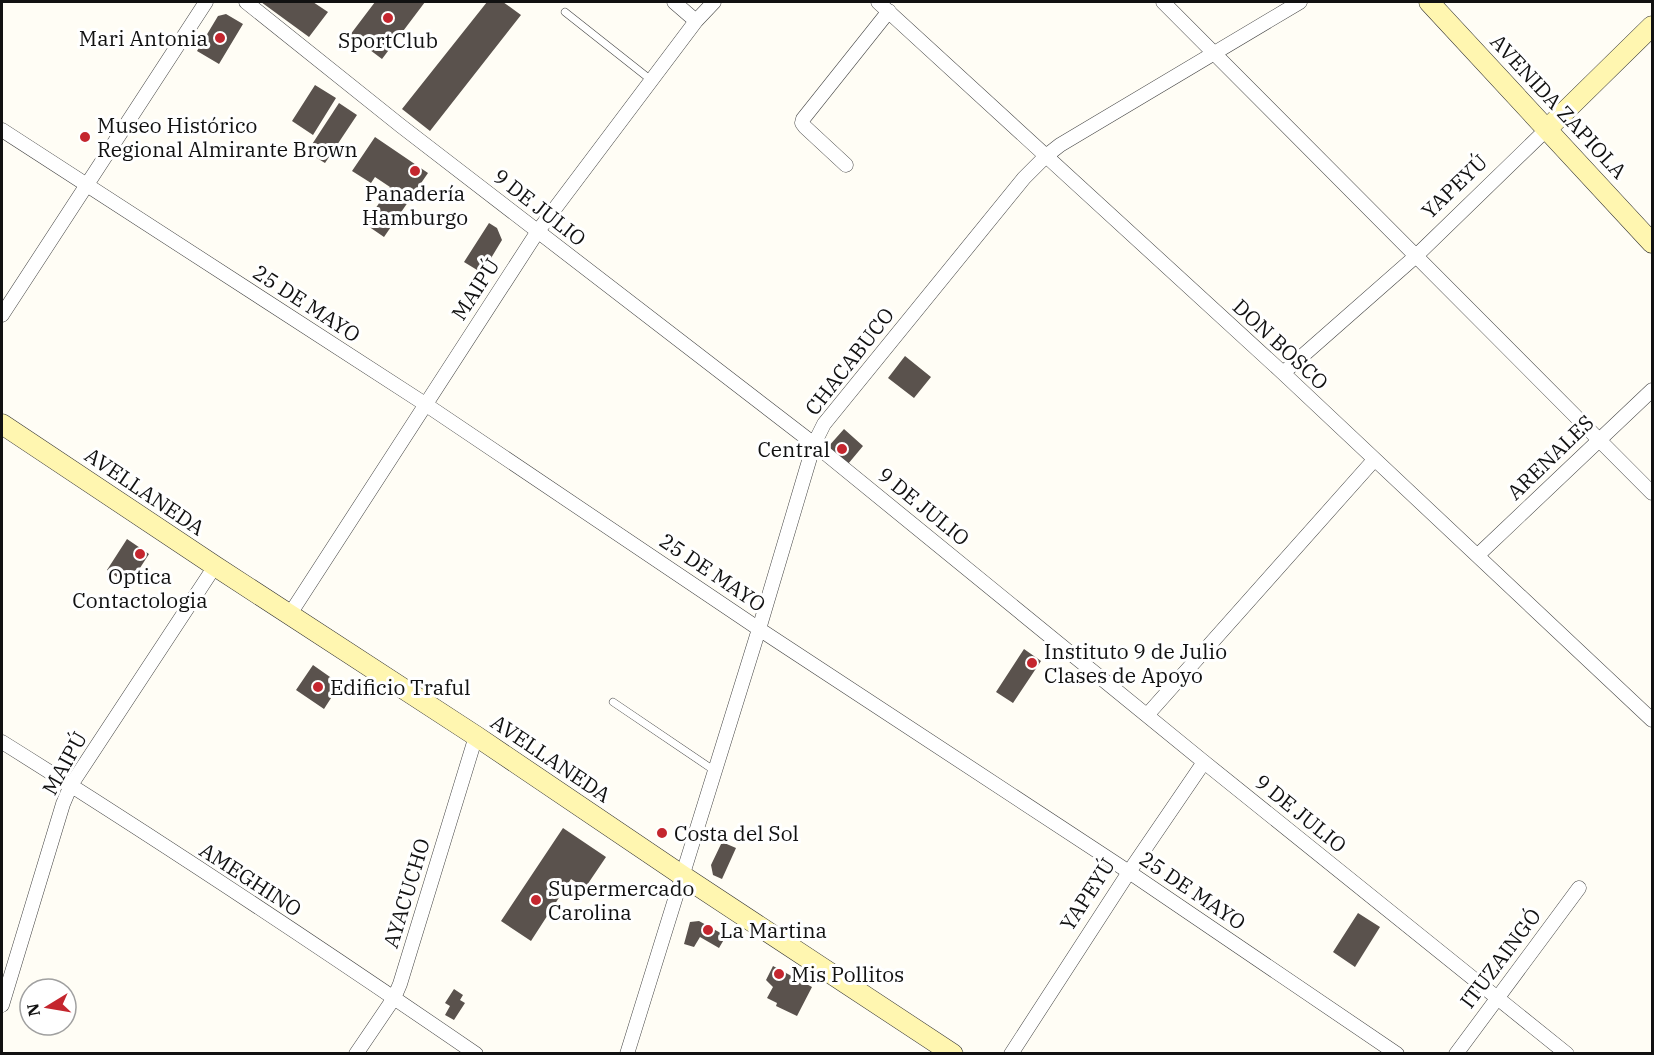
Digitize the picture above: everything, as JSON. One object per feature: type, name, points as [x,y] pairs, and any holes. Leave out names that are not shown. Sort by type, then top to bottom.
[{"type":"street","points":[[2,315],[206,2]]},
{"type":"street","name":"9 DE JULIO","points":[[246,2],[343,80],[814,444],[1148,714],[1204,762],[1567,1053]]},
{"type":"street","points":[[674,2],[696,21]]},
{"type":"street","name":"MAIPÚ","points":[[290,614],[538,231],[696,21],[714,2]]},
{"type":"street","points":[[1163,2],[1653,494]]},
{"type":"street","name":"CHACABUCO","points":[[627,1053],[814,444],[824,424],[1024,178],[1046,156],[1060,145],[1300,2]]},
{"type":"street","name":"AVENIDA ZAPIOLA","points":[[1429,2],[1653,243]]},
{"type":"street","points":[[846,165],[802,123],[884,6]]},
{"type":"street","name":"DON BOSCO","points":[[884,6],[1283,373],[1653,720]]},
{"type":"street","name":"YAPEYÚ","points":[[1283,373],[1416,256],[1653,26]]},
{"type":"street","name":"25 DE MAYO","points":[[2,130],[425,404],[759,629],[1130,872],[1398,1053]]},
{"type":"street","name":"ARENALES","points":[[1478,555],[1653,390]]},
{"type":"street","name":"AVELLANEDA","points":[[2,424],[953,1053]]},
{"type":"street","points":[[1148,714],[1374,460]]},
{"type":"street","name":"MAIPÚ","points":[[2,1005],[63,804],[71,785],[215,566]]},
{"type":"street","name":"AYACUCHO","points":[[356,1053],[394,998],[400,984],[476,736]]},
{"type":"street","name":"AMEGHINO","points":[[2,742],[71,785],[476,1053]]},
{"type":"street","name":"YAPEYÚ","points":[[1011,1053],[1204,762]]},
{"type":"street","name":"ITUZAINGÓ","points":[[1456,1053],[1579,888]]},
{"type":"lane","points":[[565,12],[651,80]]},
{"type":"lane","points":[[613,702],[715,771]]},
{"type":"building","points":[[261,2],[313,2],[328,12],[309,37]]},
{"type":"building","name":"SportClub","points":[[375,2],[425,2],[382,59],[350,35]]},
{"type":"building","points":[[487,2],[503,2],[521,15],[430,131],[402,109]]},
{"type":"building","name":"Mari Antonia","points":[[226,14],[243,24],[219,64],[197,51],[218,16]]},
{"type":"building","points":[[315,85],[336,98],[313,135],[292,121]]},
{"type":"building","points":[[339,103],[357,115],[325,163],[307,152]]},
{"type":"building","points":[[375,137],[428,173],[384,237],[365,224],[390,187],[375,177],[371,183],[352,171]]},
{"type":"building","points":[[489,223],[497,228],[502,240],[482,273],[464,262]]},
{"type":"building","points":[[905,356],[931,377],[914,398],[888,378]]},
{"type":"building","points":[[844,429],[863,446],[848,464],[828,447]]},
{"type":"building","points":[[127,539],[149,554],[129,585],[107,570]]},
{"type":"building","points":[[1024,649],[1041,661],[1013,703],[996,692]]},
{"type":"building","name":"Edificio Traful","points":[[313,665],[340,684],[324,709],[296,690]]},
{"type":"building","name":"Supermercado Carolina","points":[[563,828],[606,857],[585,888],[571,879],[531,941],[501,921]]},
{"type":"building","points":[[722,842],[736,848],[722,879],[713,875],[711,865]]},
{"type":"building","points":[[1358,913],[1380,927],[1355,967],[1333,952]]},
{"type":"building","points":[[699,921],[726,936],[719,948],[700,937],[694,947],[684,944],[690,922]]},
{"type":"building","points":[[773,966],[812,987],[797,1016],[776,1006],[777,1003],[767,998],[773,987],[766,980]]},
{"type":"building","points":[[454,989],[463,995],[460,1000],[465,1003],[454,1020],[445,1015],[450,1006],[445,1003]]},
{"type":"place","name":"SportClub","points":[[388,18]]},
{"type":"place","name":"Mari Antonia","points":[[220,38]]},
{"type":"place","name":"Museo Histórico Regional Almirante Brown","points":[[85,137]]},
{"type":"place","name":"Panadería Hamburgo","points":[[415,171]]},
{"type":"place","name":"Central","points":[[842,449]]},
{"type":"place","name":"Optica Contactologia","points":[[140,554]]},
{"type":"place","name":"Instituto 9 de Julio Clases de Apoyo","points":[[1032,663]]},
{"type":"place","name":"Edificio Traful","points":[[318,687]]},
{"type":"place","name":"Costa del Sol","points":[[662,833]]},
{"type":"place","name":"Supermercado Carolina","points":[[536,900]]},
{"type":"place","name":"La Martina","points":[[708,930]]},
{"type":"place","name":"Mis Pollitos","points":[[779,974]]}]
